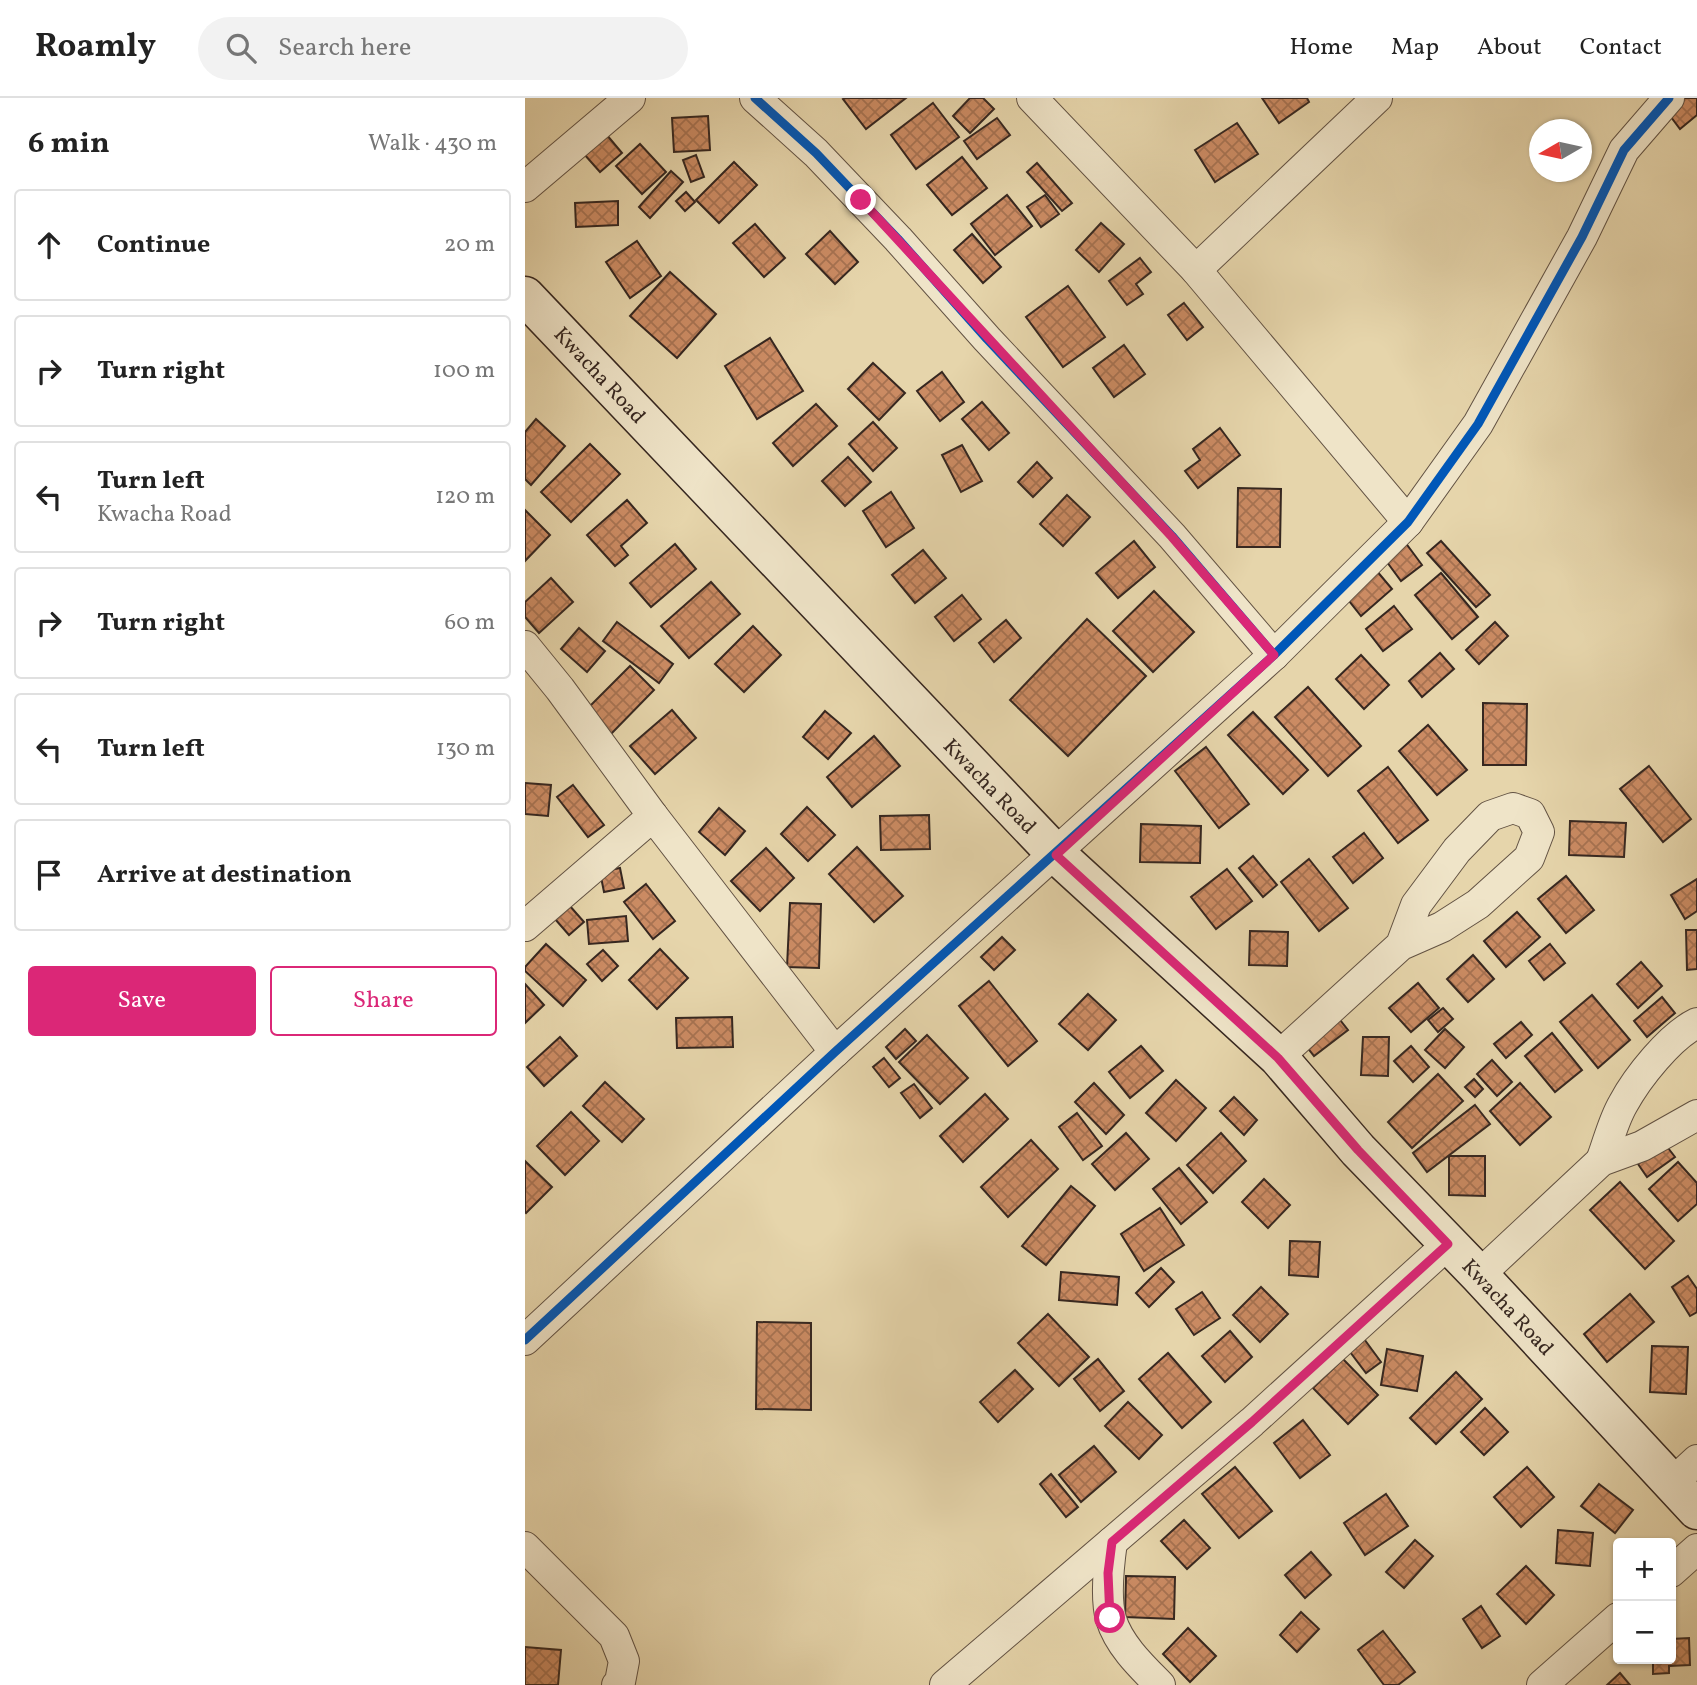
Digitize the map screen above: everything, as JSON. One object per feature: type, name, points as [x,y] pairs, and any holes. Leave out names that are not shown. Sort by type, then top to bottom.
[{"type":"main road","name":"Kwacha Road","points":[[525,296],[1056,855],[1278,1058],[1358,1150],[1448,1244],[1689,1485]]},
{"type":"street","points":[[525,187],[630,98]]},
{"type":"street","points":[[755,98],[816,153],[888,229],[1172,537],[1274,655]]},
{"type":"street","points":[[1196,270],[1377,98]]},
{"type":"street","points":[[525,1340],[835,1052],[1056,855],[1274,655],[1408,522],[1478,424],[1582,237],[1624,150],[1669,98]]},
{"type":"street","points":[[1046,103],[1196,270],[1408,522]]},
{"type":"street","points":[[525,646],[835,1052]]},
{"type":"street","points":[[1278,1058],[1401,946],[1442,927],[1478,904],[1529,858],[1539,832],[1530,814],[1513,808],[1490,816],[1457,850],[1431,883],[1416,905],[1401,946]]},
{"type":"street","points":[[525,926],[653,816]]},
{"type":"street","points":[[1601,1161],[1622,1105],[1653,1062],[1687,1028],[1697,1023]]},
{"type":"street","points":[[1479,1275],[1601,1161],[1641,1146],[1697,1115]]},
{"type":"street","points":[[945,1685],[1252,1422],[1448,1244]]},
{"type":"street","points":[[1112,1542],[1108,1573],[1110,1618],[1128,1651],[1160,1685]]},
{"type":"street","points":[[525,1547],[614,1636],[624,1661],[617,1685]]},
{"type":"street","points":[[1676,1568],[1697,1549]]},
{"type":"street","points":[[1542,1685],[1613,1622]]},
{"type":"building","points":[[906,98],[866,129],[843,99]]},
{"type":"building","points":[[970,98],[983,98],[994,109],[970,133],[953,116]]},
{"type":"building","points":[[1262,98],[1307,98],[1309,102],[1279,123]]},
{"type":"building","points":[[1679,98],[1697,98],[1697,115],[1680,129],[1665,109]]},
{"type":"building","points":[[933,103],[959,137],[916,169],[891,135]]},
{"type":"building","points":[[708,116],[710,150],[674,152],[672,118]]},
{"type":"building","points":[[997,118],[1010,135],[977,159],[964,141]]},
{"type":"building","points":[[1237,123],[1258,154],[1215,182],[1195,150]]},
{"type":"building","points":[[606,134],[622,153],[600,172],[584,154]]},
{"type":"building","points":[[640,144],[666,172],[642,194],[616,166]]},
{"type":"building","points":[[696,155],[704,177],[691,182],[683,160]]},
{"type":"building","points":[[962,157],[987,188],[952,215],[927,185]]},
{"type":"building","points":[[734,162],[757,185],[719,223],[696,200]]},
{"type":"building","points":[[1037,163],[1072,203],[1062,211],[1027,172]]},
{"type":"building","points":[[671,171],[683,182],[650,218],[639,207]]},
{"type":"building","points":[[686,192],[695,202],[685,211],[676,201]]},
{"type":"building","points":[[1007,195],[1032,226],[995,255],[971,224]]},
{"type":"building","points":[[1045,195],[1059,214],[1041,227],[1027,207]]},
{"type":"building","points":[[618,201],[618,225],[576,227],[575,203]]},
{"type":"building","points":[[1101,223],[1124,244],[1099,272],[1076,250]]},
{"type":"building","points":[[755,224],[785,258],[764,277],[733,243]]},
{"type":"building","points":[[830,231],[858,262],[835,284],[806,254]]},
{"type":"building","points":[[972,234],[1001,267],[983,283],[954,250]]},
{"type":"building","points":[[637,241],[661,276],[630,298],[606,262]]},
{"type":"building","points":[[1140,258],[1151,272],[1136,284],[1143,294],[1127,305],[1109,281]]},
{"type":"building","points":[[670,272],[716,314],[677,358],[630,316]]},
{"type":"building","points":[[1068,286],[1105,337],[1063,367],[1026,317]]},
{"type":"building","points":[[1184,303],[1203,327],[1187,340],[1168,315]]},
{"type":"building","points":[[770,338],[803,391],[757,419],[725,366]]},
{"type":"building","points":[[1124,345],[1145,374],[1114,397],[1093,368]]},
{"type":"building","points":[[873,363],[905,393],[879,420],[848,389]]},
{"type":"building","points":[[942,372],[964,402],[940,421],[917,391]]},
{"type":"building","points":[[982,402],[1009,433],[989,450],[962,419]]},
{"type":"building","points":[[816,404],[837,426],[793,466],[773,443]]},
{"type":"building","points":[[536,419],[565,446],[531,485],[525,479],[525,432]]},
{"type":"building","points":[[873,422],[897,448],[873,471],[849,444]]},
{"type":"building","points":[[1220,428],[1240,455],[1198,488],[1185,471],[1200,460],[1193,449]]},
{"type":"building","points":[[590,444],[620,474],[571,522],[541,492]]},
{"type":"building","points":[[962,445],[982,481],[961,492],[942,455]]},
{"type":"building","points":[[848,457],[871,482],[845,506],[822,481]]},
{"type":"building","points":[[1037,462],[1052,478],[1033,497],[1018,482]]},
{"type":"building","points":[[1238,488],[1281,489],[1280,547],[1237,547]]},
{"type":"building","points":[[891,492],[914,528],[886,547],[863,511]]},
{"type":"building","points":[[1067,495],[1090,517],[1063,546],[1040,524]]},
{"type":"building","points":[[627,500],[647,523],[621,546],[628,555],[615,566],[587,535]]},
{"type":"building","points":[[525,510],[550,535],[525,561]]},
{"type":"building","points":[[1134,541],[1155,567],[1118,598],[1096,573]]},
{"type":"building","points":[[1441,541],[1490,595],[1476,607],[1427,553]]},
{"type":"building","points":[[1405,542],[1422,565],[1401,581],[1384,558]]},
{"type":"building","points":[[675,544],[696,569],[651,607],[630,583]]},
{"type":"building","points":[[923,550],[946,578],[915,603],[892,575]]},
{"type":"building","points":[[1376,570],[1392,589],[1361,616],[1346,597]]},
{"type":"building","points":[[1441,573],[1478,617],[1452,639],[1415,595]]},
{"type":"building","points":[[551,578],[573,602],[539,633],[525,617],[525,602]]},
{"type":"building","points":[[711,582],[740,614],[689,658],[661,626]]},
{"type":"building","points":[[1154,591],[1194,632],[1153,672],[1113,631]]},
{"type":"building","points":[[962,595],[981,619],[954,641],[935,617]]},
{"type":"building","points":[[1394,606],[1412,629],[1383,651],[1366,629]]},
{"type":"building","points":[[1087,619],[1146,676],[1068,756],[1010,700]]},
{"type":"building","points":[[1006,620],[1021,638],[994,662],[979,643]]},
{"type":"building","points":[[617,622],[673,664],[659,683],[603,641]]},
{"type":"building","points":[[1495,622],[1508,636],[1479,664],[1466,650]]},
{"type":"building","points":[[753,626],[781,655],[744,692],[715,664]]},
{"type":"building","points":[[579,628],[605,651],[587,672],[561,649]]},
{"type":"building","points":[[1440,653],[1454,669],[1422,697],[1409,681]]},
{"type":"building","points":[[1361,655],[1389,685],[1364,709],[1336,679]]},
{"type":"building","points":[[630,666],[654,690],[609,736],[585,711]]},
{"type":"building","points":[[1308,687],[1361,746],[1328,776],[1275,717]]},
{"type":"building","points":[[1483,703],[1527,704],[1526,765],[1483,765]]},
{"type":"building","points":[[672,710],[696,738],[655,774],[630,746]]},
{"type":"building","points":[[825,711],[851,733],[828,759],[803,737]]},
{"type":"building","points":[[1253,712],[1308,770],[1283,794],[1228,735]]},
{"type":"building","points":[[1428,725],[1467,770],[1437,795],[1399,751]]},
{"type":"building","points":[[874,736],[900,766],[852,807],[827,777]]},
{"type":"building","points":[[1206,747],[1249,804],[1219,828],[1175,771]]},
{"type":"building","points":[[1649,766],[1691,819],[1663,842],[1620,789]]},
{"type":"building","points":[[1388,767],[1428,820],[1398,843],[1358,791]]},
{"type":"building","points":[[525,783],[551,785],[548,816],[525,814]]},
{"type":"building","points":[[573,785],[604,825],[588,837],[557,797]]},
{"type":"building","points":[[807,807],[835,835],[808,861],[781,834]]},
{"type":"building","points":[[719,808],[745,831],[725,855],[699,832]]},
{"type":"building","points":[[929,815],[930,849],[881,850],[880,816]]},
{"type":"building","points":[[1570,821],[1626,823],[1624,857],[1569,855]]},
{"type":"building","points":[[1141,824],[1201,826],[1200,863],[1140,862]]},
{"type":"building","points":[[1364,833],[1383,858],[1353,883],[1333,857]]},
{"type":"building","points":[[857,847],[903,896],[874,922],[829,874]]},
{"type":"building","points":[[766,848],[794,878],[760,911],[731,881]]},
{"type":"building","points":[[1253,856],[1277,885],[1263,897],[1239,868]]},
{"type":"building","points":[[1309,859],[1348,908],[1319,931],[1281,882]]},
{"type":"building","points":[[620,868],[624,888],[604,892],[600,872]]},
{"type":"building","points":[[1227,869],[1252,901],[1216,929],[1191,897]]},
{"type":"building","points":[[1566,876],[1594,910],[1566,933],[1538,899]]},
{"type":"building","points":[[1697,879],[1697,911],[1685,919],[1671,895]]},
{"type":"building","points":[[646,884],[675,921],[653,939],[624,902]]},
{"type":"building","points":[[790,903],[821,904],[819,968],[787,967]]},
{"type":"building","points":[[569,905],[584,922],[569,935],[555,919]]},
{"type":"building","points":[[1517,912],[1540,937],[1506,967],[1484,941]]},
{"type":"building","points":[[626,916],[628,941],[589,944],[587,920]]},
{"type":"building","points":[[1686,930],[1697,930],[1697,969],[1687,970]]},
{"type":"building","points":[[1250,931],[1288,932],[1287,966],[1249,965]]},
{"type":"building","points":[[1002,937],[1015,950],[994,970],[981,957]]},
{"type":"building","points":[[546,944],[586,980],[563,1006],[525,971],[525,967]]},
{"type":"building","points":[[1550,944],[1565,963],[1544,980],[1529,961]]},
{"type":"building","points":[[660,949],[688,978],[657,1009],[629,980]]},
{"type":"building","points":[[603,950],[618,966],[602,981],[587,964]]},
{"type":"building","points":[[1473,955],[1494,979],[1468,1002],[1447,979]]},
{"type":"building","points":[[1641,962],[1662,986],[1638,1008],[1617,984]]},
{"type":"building","points":[[989,981],[1037,1041],[1008,1066],[959,1006]]},
{"type":"building","points":[[1418,983],[1439,1008],[1411,1032],[1389,1008]]},
{"type":"building","points":[[525,984],[544,1005],[525,1023]]},
{"type":"building","points":[[1088,994],[1116,1020],[1088,1050],[1059,1024]]},
{"type":"building","points":[[1592,995],[1630,1040],[1598,1068],[1560,1022]]},
{"type":"building","points":[[1662,997],[1675,1013],[1647,1037],[1634,1021]]},
{"type":"building","points":[[1443,1008],[1453,1019],[1438,1032],[1428,1020]]},
{"type":"building","points":[[1333,1011],[1348,1030],[1314,1056],[1299,1037]]},
{"type":"building","points":[[732,1017],[733,1047],[677,1048],[676,1018]]},
{"type":"building","points":[[1521,1022],[1532,1035],[1506,1058],[1494,1044]]},
{"type":"building","points":[[905,1029],[916,1041],[896,1059],[886,1047]]},
{"type":"building","points":[[1445,1029],[1464,1047],[1445,1068],[1425,1050]]},
{"type":"building","points":[[1552,1033],[1582,1070],[1555,1092],[1525,1056]]},
{"type":"building","points":[[927,1035],[968,1078],[940,1104],[899,1062]]},
{"type":"building","points":[[560,1037],[577,1056],[544,1086],[527,1067]]},
{"type":"building","points":[[1363,1037],[1389,1037],[1388,1076],[1361,1075]]},
{"type":"building","points":[[1141,1046],[1163,1071],[1130,1098],[1109,1072]]},
{"type":"building","points":[[1411,1046],[1429,1067],[1413,1082],[1394,1061]]},
{"type":"building","points":[[884,1058],[900,1078],[889,1087],[873,1067]]},
{"type":"building","points":[[1492,1060],[1512,1082],[1497,1096],[1477,1074]]},
{"type":"building","points":[[1438,1074],[1463,1101],[1412,1148],[1388,1122]]},
{"type":"building","points":[[1474,1079],[1483,1089],[1475,1097],[1465,1087]]},
{"type":"building","points":[[1176,1080],[1206,1108],[1176,1141],[1146,1113]]},
{"type":"building","points":[[605,1082],[644,1119],[622,1142],[583,1106]]},
{"type":"building","points":[[1094,1083],[1124,1115],[1106,1134],[1075,1102]]},
{"type":"building","points":[[1520,1083],[1551,1117],[1520,1145],[1490,1111]]},
{"type":"building","points":[[914,1084],[932,1108],[920,1118],[901,1093]]},
{"type":"building","points":[[985,1094],[1008,1119],[963,1162],[940,1136]]},
{"type":"building","points":[[1234,1097],[1257,1120],[1244,1135],[1220,1111]]},
{"type":"building","points":[[1475,1105],[1490,1124],[1427,1172],[1413,1153]]},
{"type":"building","points":[[571,1112],[599,1141],[565,1175],[537,1146]]},
{"type":"building","points":[[1077,1113],[1102,1146],[1083,1160],[1059,1127]]},
{"type":"building","points":[[1126,1133],[1149,1159],[1115,1190],[1092,1164]]},
{"type":"building","points":[[1221,1133],[1246,1161],[1213,1193],[1187,1165]]},
{"type":"building","points":[[1031,1140],[1058,1169],[1008,1217],[981,1187]]},
{"type":"building","points":[[1665,1144],[1675,1157],[1647,1177],[1638,1164]]},
{"type":"building","points":[[1449,1156],[1485,1156],[1485,1196],[1449,1195]]},
{"type":"building","points":[[525,1161],[552,1187],[526,1213],[525,1212]]},
{"type":"building","points":[[1678,1162],[1697,1183],[1697,1204],[1678,1221],[1649,1189]]},
{"type":"building","points":[[1179,1168],[1207,1202],[1181,1224],[1153,1189]]},
{"type":"building","points":[[1264,1179],[1290,1205],[1268,1228],[1242,1202]]},
{"type":"building","points":[[1620,1182],[1674,1241],[1645,1269],[1590,1210]]},
{"type":"building","points":[[1071,1186],[1095,1206],[1046,1265],[1022,1246]]},
{"type":"building","points":[[1160,1208],[1184,1245],[1144,1271],[1121,1234]]},
{"type":"building","points":[[1290,1241],[1320,1242],[1318,1277],[1289,1275]]},
{"type":"building","points":[[1161,1268],[1174,1282],[1149,1307],[1136,1293]]},
{"type":"building","points":[[1061,1272],[1119,1277],[1117,1305],[1059,1300]]},
{"type":"building","points":[[1688,1276],[1697,1289],[1697,1312],[1690,1316],[1672,1287]]},
{"type":"building","points":[[1261,1287],[1288,1314],[1260,1342],[1233,1315]]},
{"type":"building","points":[[1202,1292],[1220,1318],[1194,1335],[1176,1309]]},
{"type":"building","points":[[1630,1294],[1654,1322],[1607,1362],[1584,1334]]},
{"type":"building","points":[[1048,1314],[1089,1357],[1059,1386],[1018,1343]]},
{"type":"building","points":[[757,1322],[811,1323],[811,1410],[756,1409]]},
{"type":"building","points":[[1230,1331],[1252,1357],[1225,1382],[1202,1356]]},
{"type":"building","points":[[1359,1332],[1381,1362],[1366,1373],[1344,1344]]},
{"type":"building","points":[[1652,1346],[1688,1347],[1686,1394],[1650,1392]]},
{"type":"building","points":[[1387,1349],[1423,1356],[1417,1391],[1381,1385]]},
{"type":"building","points":[[1168,1353],[1211,1402],[1182,1428],[1139,1379]]},
{"type":"building","points":[[1098,1359],[1124,1391],[1100,1411],[1074,1379]]},
{"type":"building","points":[[1343,1359],[1378,1395],[1348,1424],[1313,1388]]},
{"type":"building","points":[[1015,1370],[1033,1389],[998,1422],[980,1402]]},
{"type":"building","points":[[1456,1372],[1482,1399],[1436,1444],[1410,1418]]},
{"type":"building","points":[[1128,1402],[1162,1435],[1139,1459],[1105,1426]]},
{"type":"building","points":[[1485,1408],[1508,1432],[1484,1455],[1461,1432]]},
{"type":"building","points":[[1303,1420],[1330,1455],[1300,1478],[1274,1443]]},
{"type":"building","points":[[1094,1446],[1116,1472],[1081,1502],[1059,1475]]},
{"type":"building","points":[[1235,1467],[1272,1511],[1239,1538],[1202,1494]]},
{"type":"building","points":[[1527,1467],[1554,1497],[1521,1527],[1494,1497]]},
{"type":"building","points":[[1051,1474],[1078,1507],[1066,1517],[1040,1484]]},
{"type":"building","points":[[1599,1484],[1633,1510],[1615,1533],[1581,1506]]},
{"type":"building","points":[[1386,1494],[1408,1526],[1365,1555],[1344,1523]]},
{"type":"building","points":[[1184,1520],[1210,1548],[1187,1569],[1161,1541]]},
{"type":"building","points":[[1558,1530],[1593,1533],[1590,1566],[1556,1563]]},
{"type":"building","points":[[1415,1540],[1433,1556],[1404,1588],[1386,1572]]},
{"type":"building","points":[[1311,1552],[1331,1575],[1305,1598],[1285,1575]]},
{"type":"building","points":[[1526,1566],[1554,1595],[1526,1624],[1497,1594]]},
{"type":"building","points":[[1126,1576],[1175,1577],[1174,1619],[1125,1617]]},
{"type":"building","points":[[1481,1606],[1500,1636],[1482,1648],[1463,1619]]},
{"type":"building","points":[[1301,1612],[1319,1629],[1297,1652],[1280,1635]]},
{"type":"building","points":[[1188,1628],[1216,1656],[1190,1682],[1163,1654]]},
{"type":"building","points":[[1383,1631],[1415,1672],[1398,1685],[1384,1685],[1358,1650]]},
{"type":"building","points":[[1689,1638],[1690,1665],[1669,1666],[1669,1673],[1653,1674],[1653,1664],[1676,1664],[1676,1639]]},
{"type":"building","points":[[525,1647],[561,1650],[558,1685],[525,1685]]},
{"type":"building","points":[[1620,1673],[1630,1685],[1607,1685]]},
{"type":"cycle path","points":[[755,98],[816,153],[898,239],[987,339],[1172,536],[1274,655]]},
{"type":"cycle path","points":[[525,1340],[835,1052],[1274,655],[1408,522],[1478,424],[1582,237],[1624,150],[1669,98]]},
{"type":"route","points":[[861,200],[1172,537],[1274,655],[1056,855],[1278,1058],[1358,1150],[1448,1244],[1252,1422],[1112,1542],[1108,1573],[1110,1618]]}]
